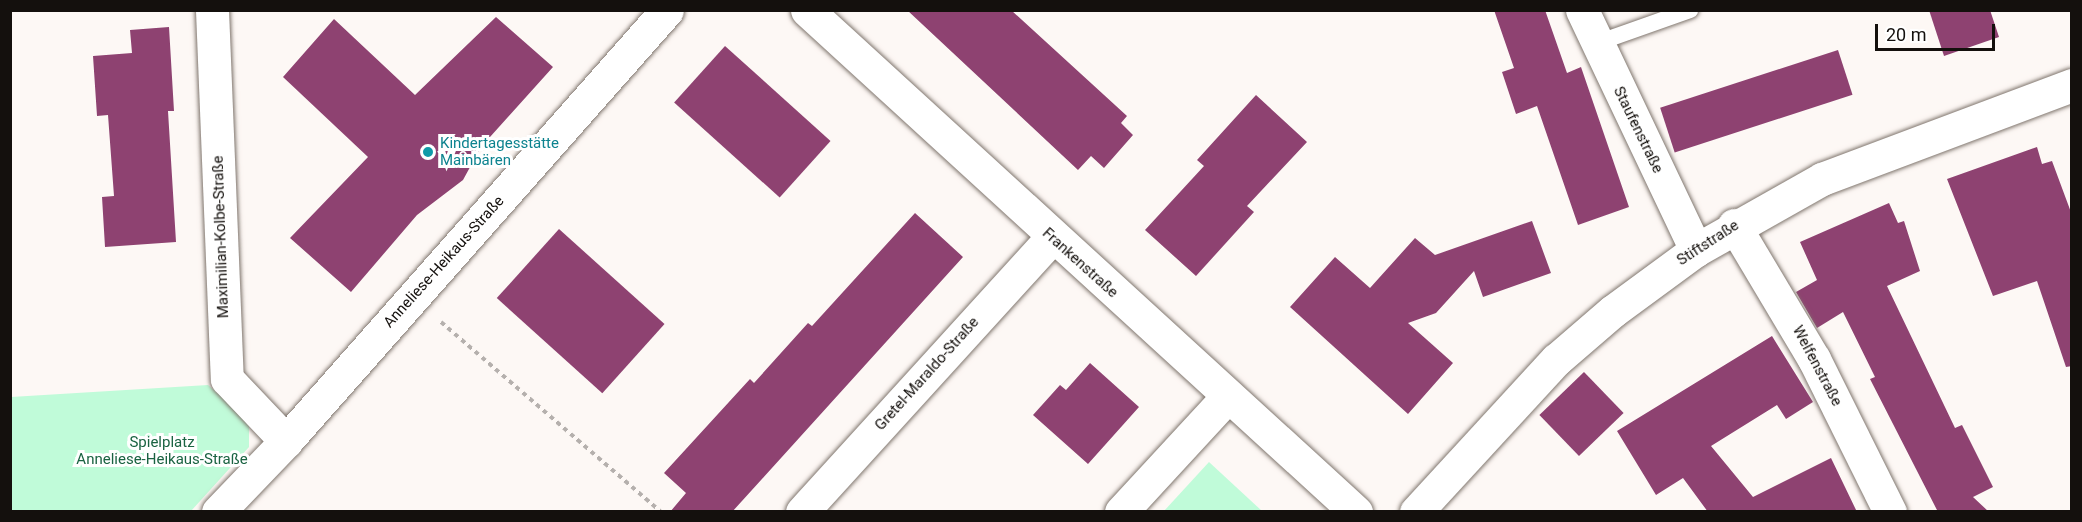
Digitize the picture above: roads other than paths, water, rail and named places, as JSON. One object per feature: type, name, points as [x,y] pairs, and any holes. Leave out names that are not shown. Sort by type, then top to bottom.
[{"type":"street","name":"Maximilian-Kolbe-Straße","points":[[212,10],[226,379],[285,441]]},
{"type":"street","name":"Anneliese-Heikaus-Straße","points":[[218,512],[285,441],[667,10]]},
{"type":"street","name":"Frankenstraße","points":[[807,10],[1052,237],[1356,512]]},
{"type":"street","name":"Staufenstraße","points":[[1582,10],[1696,250]]},
{"type":"street","name":"Stiftstraße","points":[[1416,512],[1556,360],[1613,311],[1734,225],[1822,179],[2072,85]]},
{"type":"street","name":"Welfenstraße","points":[[1734,225],[1814,359],[1890,512]]},
{"type":"street","name":"Gretel-Maraldo-Straße","points":[[802,512],[1052,237]]},
{"type":"street","points":[[1121,512],[1228,396]]},
{"type":"lane","points":[[1597,43],[1690,10]]},
{"type":"place","name":"Kindertagesstätte Mainbären","points":[[428,152]]},
{"type":"park label","name":"Spielplatz Anneliese-Heikaus-Straße","points":[[162,450]]}]
